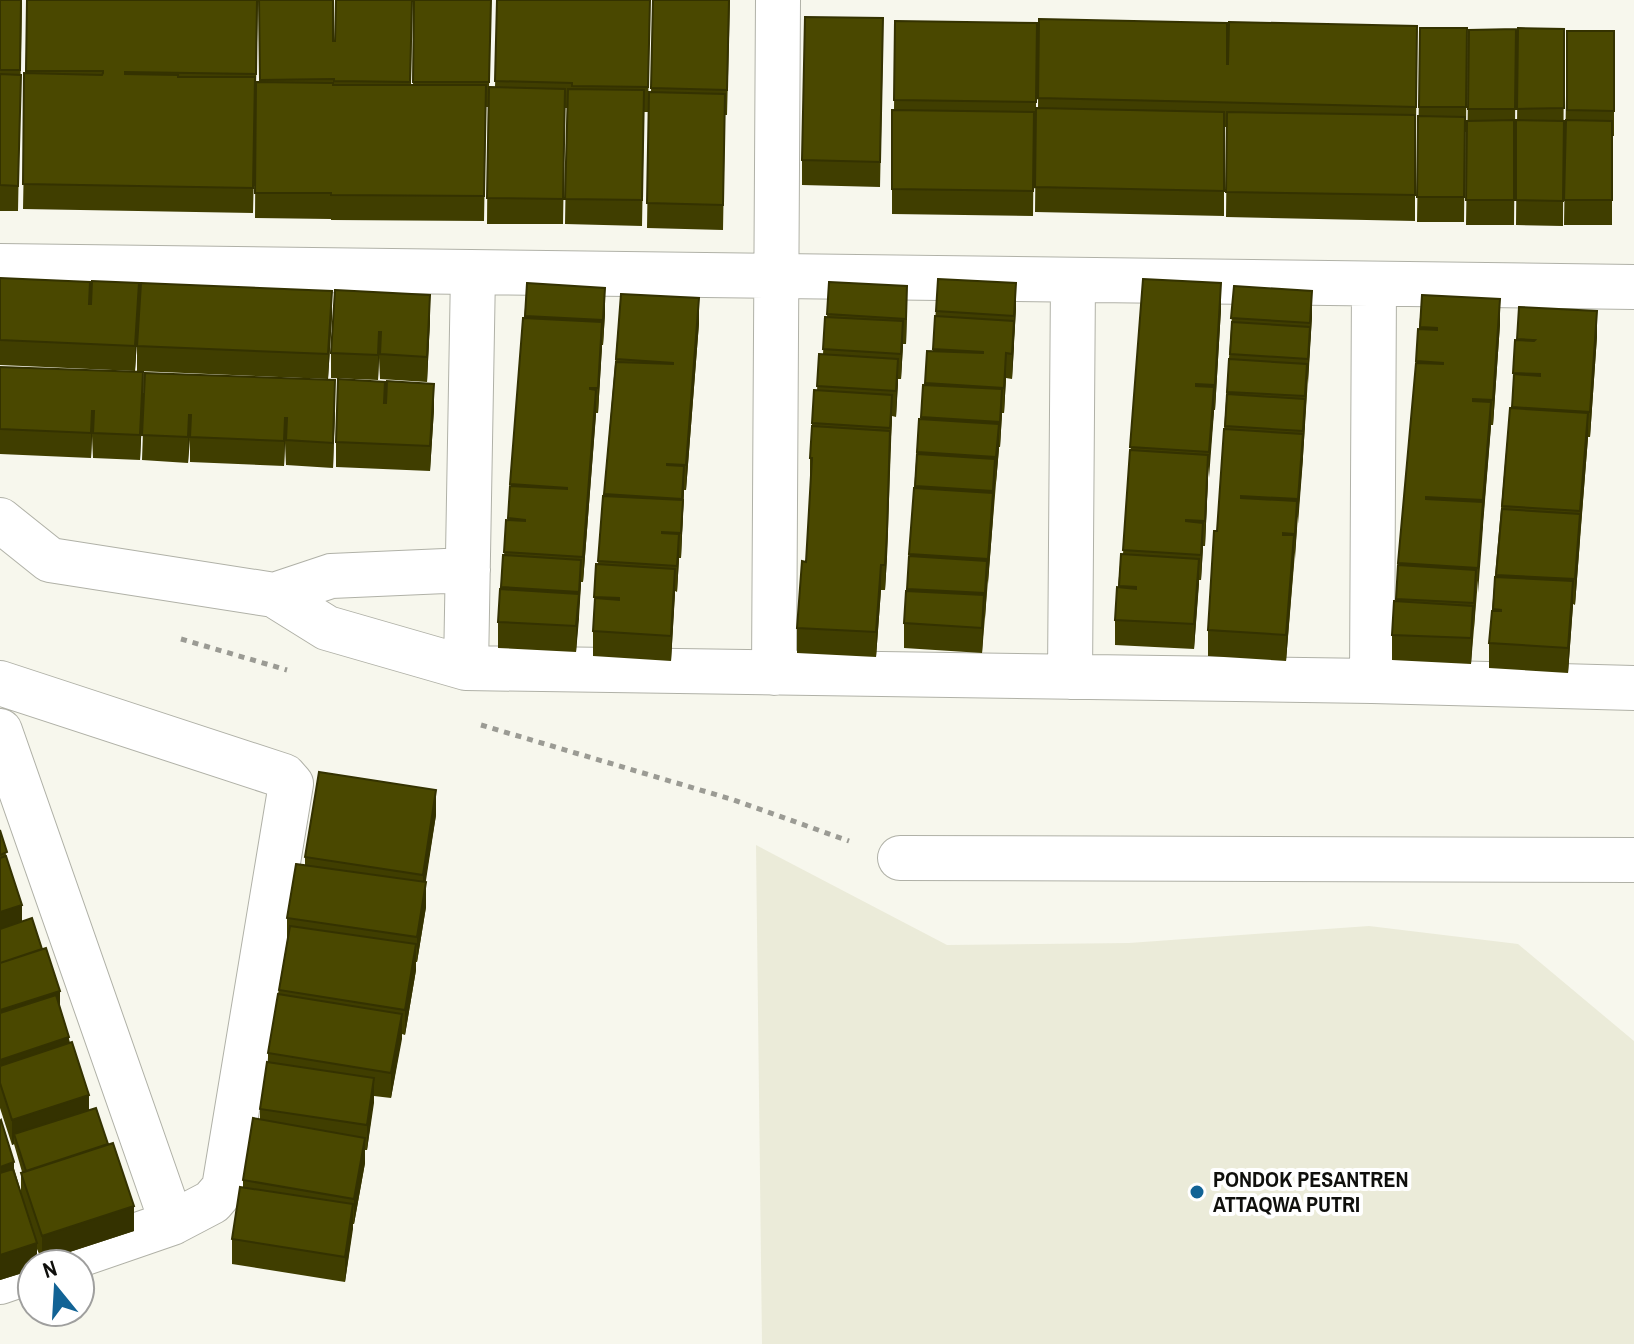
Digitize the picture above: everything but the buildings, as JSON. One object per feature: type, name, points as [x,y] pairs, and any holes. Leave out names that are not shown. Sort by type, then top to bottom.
[{"type":"street","points":[[774,673],[778,0]]},
{"type":"street","points":[[0,266],[1634,287]]},
{"type":"street","points":[[466,668],[473,273]]},
{"type":"street","points":[[1070,677],[1073,280]]},
{"type":"street","points":[[1372,681],[1374,284]]},
{"type":"street","points":[[0,520],[50,560],[274,595],[327,628],[466,668],[1372,681],[1634,688]]},
{"type":"street","points":[[274,595],[331,576],[468,570]]},
{"type":"street","points":[[0,683],[280,774],[291,784],[224,1188],[212,1202],[172,1223],[96,1249]]},
{"type":"street","points":[[0,731],[172,1223]]},
{"type":"street","points":[[900,858],[1634,860]]},
{"type":"shaded area","name":"PONDOK PESANTREN ATTAQWA PUTRI","points":[[756,845],[947,945],[1129,943],[1369,926],[1518,944],[1634,1041],[1634,1344],[762,1344]]},
{"type":"place","name":"PONDOK PESANTREN ATTAQWA PUTRI","points":[[1197,1192]]}]
